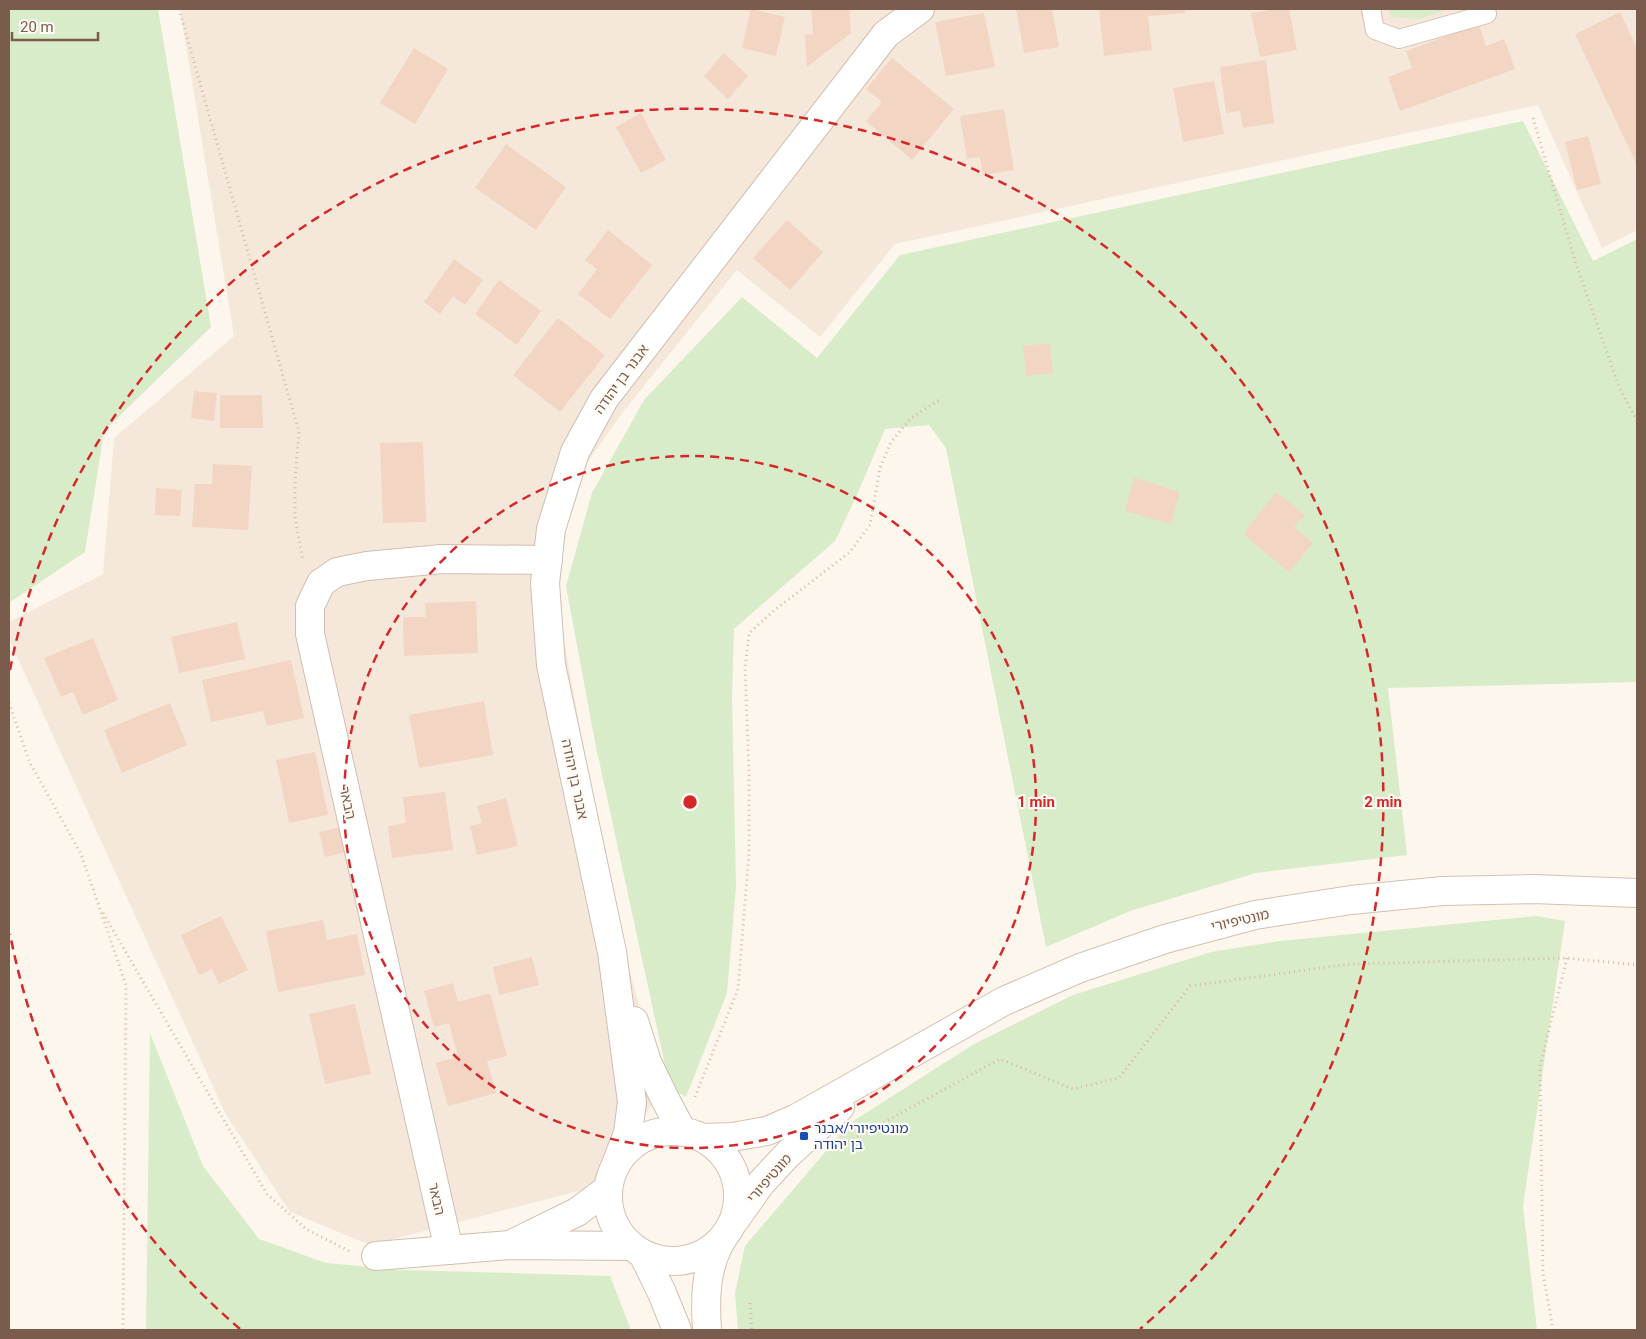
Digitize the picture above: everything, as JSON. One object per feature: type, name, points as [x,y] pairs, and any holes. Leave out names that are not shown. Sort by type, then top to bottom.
[{"type":"street","name":"אבנר בן יהודה","points":[[611,1178],[628,1133],[632,1102],[612,952],[551,664],[545,584],[551,529],[575,452],[604,399],[886,34],[920,9]]},
{"type":"street","name":"הבאר","points":[[449,1250],[310,634],[310,606],[321,584],[337,572],[368,566],[442,559],[548,560]]},
{"type":"street","name":"מונטיפיורי","points":[[693,1134],[732,1137],[767,1131],[797,1118],[874,1076],[940,1036],[1004,1001],[1080,968],[1166,939],[1255,915],[1351,900],[1443,891],[1533,889],[1637,893]]},
{"type":"street","name":"אבנר בן יהודה","points":[[612,952],[647,1062],[665,1100],[693,1134]]},
{"type":"street","name":"מונטיפיורי","points":[[727,1232],[761,1183],[874,1076]]},
{"type":"street","points":[[510,1245],[577,1212],[611,1178],[626,1150],[643,1138],[662,1131],[693,1134],[719,1149],[731,1165],[738,1184],[739,1203],[727,1232],[715,1252],[708,1271],[707,1330]]},
{"type":"street","points":[[611,1178],[610,1210],[617,1230],[637,1250],[662,1293],[677,1330]]},
{"type":"street","points":[[376,1256],[510,1245],[637,1250],[663,1261],[684,1261],[704,1254],[727,1232]]},
{"type":"lane","points":[[1371,9],[1375,30],[1399,39],[1487,14]]},
{"type":"path","points":[[180,9],[299,432],[295,480],[295,517],[310,606]]},
{"type":"path","points":[[1533,118],[1576,264],[1619,387],[1637,421]]},
{"type":"path","points":[[693,1134],[738,989],[749,852],[749,772],[745,668],[749,633],[776,609],[850,552],[870,525],[880,468],[891,442],[911,418],[939,400]]},
{"type":"path","points":[[9,703],[30,763],[81,854],[126,985],[123,1330]]},
{"type":"path","points":[[98,906],[267,1194],[306,1228],[350,1252],[376,1256]]},
{"type":"path","points":[[840,1146],[1000,1059],[1073,1089],[1119,1078],[1190,986],[1350,964],[1567,958],[1637,965]]},
{"type":"path","points":[[1553,1330],[1543,1273],[1540,1066],[1567,958]]},
{"type":"path","points":[[750,1303],[752,1330]]},
{"type":"shaded area","points":[[180,9],[1637,9],[1637,230],[1602,248],[1538,105],[895,244],[820,337],[737,270],[623,412],[581,471],[562,531],[558,608],[614,914],[662,1088],[602,1185],[370,1245],[290,1212],[225,1113],[9,639],[9,622],[103,574],[114,438],[234,336]]},
{"type":"green space","points":[[9,9],[158,9],[211,327],[104,431],[85,552],[9,603]]},
{"type":"green space","points":[[1389,9],[1451,9],[1417,19],[1391,17]]},
{"type":"green space","points":[[1523,121],[1593,261],[1637,239],[1637,682],[1388,688],[1407,855],[1256,873],[1130,911],[1046,947],[946,448],[929,425],[885,429],[835,541],[734,629],[732,697],[736,886],[727,993],[686,1097],[670,1088],[595,742],[566,586],[592,493],[644,400],[742,297],[817,358],[900,255]]},
{"type":"green space","points":[[1536,916],[1565,921],[1523,1206],[1537,1330],[738,1330],[735,1293],[745,1246],[850,1123],[974,1044],[1073,995],[1211,952],[1280,941]]},
{"type":"green space","points":[[150,1033],[203,1166],[259,1239],[326,1263],[404,1270],[610,1276],[631,1330],[146,1330]]},
{"type":"building","points":[[751,9],[785,17],[776,56],[742,48]]},
{"type":"building","points":[[811,9],[849,9],[851,33],[807,67],[805,35],[813,34]]},
{"type":"building","points":[[1016,9],[1052,9],[1059,47],[1024,53]]},
{"type":"building","points":[[1099,9],[1185,9],[1185,13],[1148,16],[1152,50],[1104,56]]},
{"type":"building","points":[[1289,9],[1297,50],[1260,57],[1251,13]]},
{"type":"building","points":[[1620,12],[1637,48],[1637,165],[1575,34]]},
{"type":"building","points":[[984,13],[995,67],[946,76],[935,22]]},
{"type":"building","points":[[1479,24],[1486,46],[1504,39],[1515,69],[1400,111],[1388,77],[1412,68],[1406,51]]},
{"type":"building","points":[[414,48],[448,69],[415,124],[380,103]]},
{"type":"building","points":[[724,53],[748,76],[728,99],[704,76]]},
{"type":"building","points":[[892,58],[954,109],[912,160],[866,121],[882,102],[866,89]]},
{"type":"building","points":[[1266,60],[1274,123],[1243,128],[1240,111],[1226,113],[1220,67]]},
{"type":"building","points":[[1214,81],[1224,134],[1183,142],[1173,88]]},
{"type":"building","points":[[1004,109],[1014,170],[983,175],[980,157],[967,159],[960,116]]},
{"type":"building","points":[[641,113],[666,160],[641,173],[616,127]]},
{"type":"building","points":[[1588,136],[1601,184],[1577,190],[1565,142]]},
{"type":"building","points":[[506,144],[566,187],[536,230],[475,188]]},
{"type":"building","points":[[787,220],[823,252],[790,290],[753,258]]},
{"type":"building","points":[[608,230],[652,265],[610,319],[578,294],[597,269],[585,260]]},
{"type":"building","points":[[454,259],[483,280],[465,305],[453,296],[440,314],[424,302]]},
{"type":"building","points":[[499,280],[541,311],[517,345],[475,314]]},
{"type":"building","points":[[558,318],[605,355],[560,412],[513,375]]},
{"type":"building","points":[[1050,343],[1053,373],[1026,376],[1023,346]]},
{"type":"building","points":[[194,391],[217,393],[214,421],[191,418]]},
{"type":"building","points":[[220,395],[262,395],[263,428],[220,428]]},
{"type":"building","points":[[423,442],[426,522],[383,523],[380,443]]},
{"type":"building","points":[[213,464],[252,466],[248,530],[192,527],[195,484],[212,484]]},
{"type":"building","points":[[1134,478],[1180,492],[1171,524],[1125,511]]},
{"type":"building","points":[[156,488],[182,490],[180,516],[155,515]]},
{"type":"building","points":[[1276,492],[1305,515],[1294,527],[1313,543],[1289,572],[1243,534]]},
{"type":"building","points":[[476,601],[478,653],[404,656],[403,617],[426,617],[425,603]]},
{"type":"building","points":[[237,622],[245,659],[179,673],[171,637]]},
{"type":"building","points":[[93,638],[118,700],[83,715],[73,692],[61,697],[44,658]]},
{"type":"building","points":[[291,660],[304,718],[267,726],[263,711],[211,722],[202,680]]},
{"type":"building","points":[[484,701],[493,755],[419,768],[409,715]]},
{"type":"building","points":[[170,703],[187,745],[122,773],[104,730]]},
{"type":"building","points":[[315,752],[328,815],[289,823],[276,760]]},
{"type":"building","points":[[445,792],[453,850],[392,858],[388,826],[406,823],[403,797]]},
{"type":"building","points":[[506,798],[518,846],[477,855],[470,826],[482,823],[477,806]]},
{"type":"building","points":[[349,825],[354,850],[325,857],[319,832]]},
{"type":"building","points":[[221,916],[248,970],[219,984],[212,969],[199,975],[181,935]]},
{"type":"building","points":[[323,920],[327,940],[357,934],[365,975],[278,992],[266,931]]},
{"type":"building","points":[[532,957],[539,985],[499,995],[493,967]]},
{"type":"building","points":[[453,983],[458,1002],[490,993],[507,1056],[487,1061],[496,1093],[448,1106],[436,1063],[458,1057],[449,1023],[434,1027],[424,991]]},
{"type":"building","points":[[355,1004],[371,1074],[325,1084],[309,1014]]},
{"type":"place","name":"מונטיפיורי/אבנר בן יהודה","points":[[804,1136]]}]
